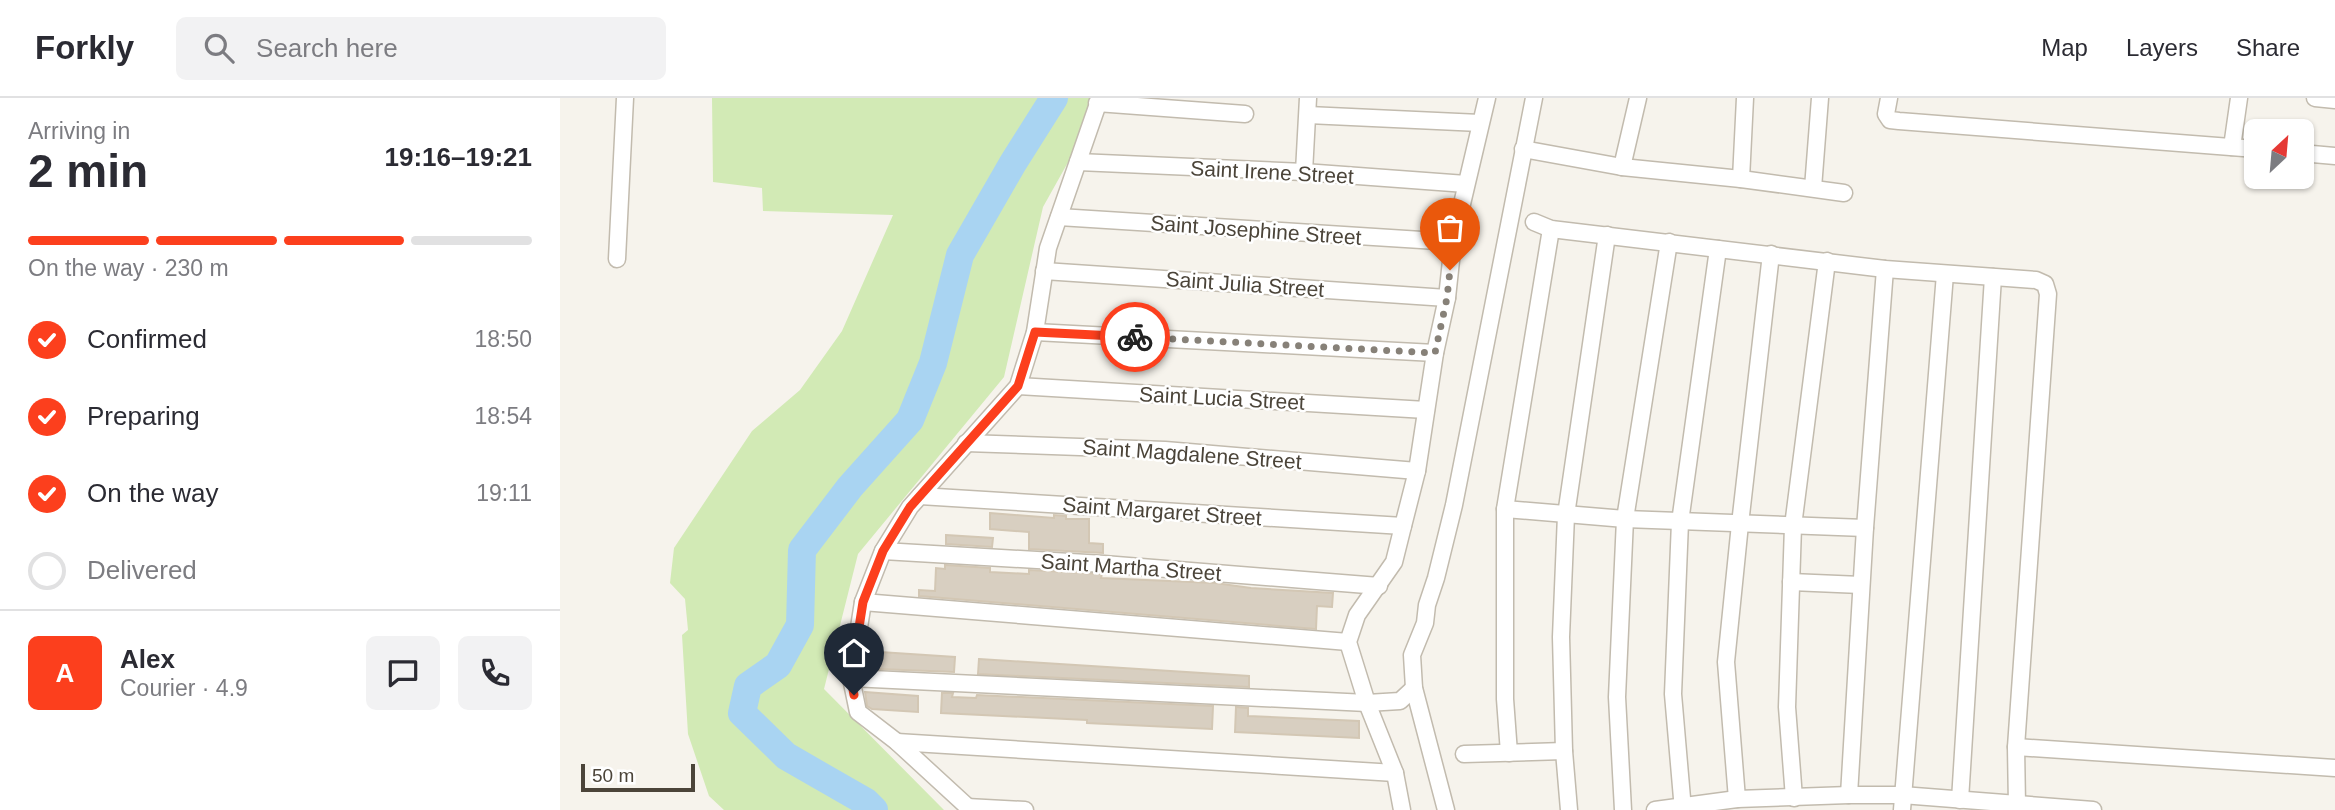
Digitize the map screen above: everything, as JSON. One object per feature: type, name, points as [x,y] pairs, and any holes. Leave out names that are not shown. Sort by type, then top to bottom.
[{"type":"street","points":[[617,259],[625,98]]},
{"type":"street","points":[[1304,172],[1308,98]]},
{"type":"street","points":[[1402,810],[1395,773],[1367,704],[1348,642],[1357,615],[1394,562],[1417,471],[1435,353],[1447,298],[1453,242],[1486,98]]},
{"type":"street","points":[[1446,810],[1414,688],[1412,655],[1425,623],[1427,605],[1454,505],[1534,98]]},
{"type":"street","points":[[1622,167],[1638,98]]},
{"type":"street","points":[[1737,98],[1745,98],[1741,178]]},
{"type":"street","points":[[1813,188],[1820,98]]},
{"type":"street","points":[[1889,98],[1886,114],[1890,120],[2244,148]]},
{"type":"street","points":[[2232,147],[2239,98]]},
{"type":"street","points":[[2315,98],[2335,100]]},
{"type":"street","points":[[1025,810],[969,809],[897,742],[858,712],[851,678],[863,602],[883,551],[910,507],[1018,386],[1035,332],[1044,271],[1059,217],[1099,101],[1245,114]]},
{"type":"street","points":[[1308,115],[1480,123]]},
{"type":"street","points":[[1523,149],[1622,167],[1741,178],[1844,193]]},
{"type":"street","points":[[2314,154],[2335,156]]},
{"type":"street","name":"Saint Irene Street","points":[[1078,162],[1304,172],[1466,184]]},
{"type":"street","name":"Saint Josephine Street","points":[[1059,217],[1453,242]]},
{"type":"street","points":[[1534,222],[1551,229],[1885,269],[2041,281],[2045,284],[2048,294],[2015,747],[2017,805]]},
{"type":"street","points":[[1509,753],[1505,699],[1505,509],[1551,229]]},
{"type":"street","points":[[1569,810],[1564,751],[1561,637],[1566,515],[1607,235]]},
{"type":"street","points":[[1623,810],[1617,697],[1625,519],[1669,242]]},
{"type":"street","points":[[1683,808],[1673,694],[1680,522],[1718,249]]},
{"type":"street","points":[[1737,799],[1726,662],[1771,254]]},
{"type":"street","points":[[1794,798],[1787,707],[1793,526],[1827,261]]},
{"type":"street","points":[[1849,795],[1861,585],[1885,269]]},
{"type":"street","name":"Saint Julia Street","points":[[1044,271],[1447,298]]},
{"type":"street","points":[[1902,803],[1945,274]]},
{"type":"street","points":[[1960,800],[1993,277]]},
{"type":"street","points":[[1035,332],[1435,353]]},
{"type":"street","name":"Saint Lucia Street","points":[[1018,386],[1426,410]]},
{"type":"street","name":"Saint Magdalene Street","points":[[966,443],[1165,450],[1417,471]]},
{"type":"street","name":"Saint Margaret Street","points":[[920,496],[1403,526]]},
{"type":"street","points":[[1505,509],[1680,522],[1865,528]]},
{"type":"street","name":"Saint Martha Street","points":[[883,551],[1104,564],[1379,586]]},
{"type":"street","points":[[1791,582],[1861,585]]},
{"type":"street","points":[[863,602],[1348,642]]},
{"type":"street","points":[[851,678],[1367,704],[1400,701],[1414,688]]},
{"type":"street","points":[[897,742],[1395,773]]},
{"type":"street","points":[[2015,747],[2335,768]]},
{"type":"street","points":[[1464,754],[1564,751]]},
{"type":"street","points":[[1655,810],[1737,799],[1759,804],[1794,798],[1849,795],[1902,803],[1960,800],[2093,810]]},
{"type":"green space","points":[[712,98],[1104,98],[1043,207],[1004,377],[858,554],[824,689],[944,810],[724,810],[709,796],[688,734],[682,635],[688,630],[685,599],[670,583],[674,548],[752,431],[800,390],[842,331],[893,215],[763,211],[762,188],[713,182]]},
{"type":"building","points":[[990,513],[1089,519],[1089,543],[1103,544],[1103,553],[1029,549],[1029,532],[990,529]]},
{"type":"building","points":[[946,535],[993,538],[992,547],[946,544]]},
{"type":"building","points":[[945,565],[990,568],[990,572],[1029,574],[1029,570],[1102,574],[1101,578],[1215,583],[1333,593],[1332,607],[1317,606],[1316,629],[919,596],[919,590],[935,591],[936,568],[945,569]]},
{"type":"building","points":[[880,652],[955,657],[954,672],[879,669]]},
{"type":"building","points":[[979,659],[1249,676],[1249,687],[978,674]]},
{"type":"building","points":[[865,692],[918,696],[918,712],[872,709],[867,706]]},
{"type":"building","points":[[942,693],[953,693],[952,697],[976,698],[977,695],[1213,706],[1212,729],[941,713]]},
{"type":"building","points":[[1236,707],[1248,708],[1248,716],[1359,721],[1359,738],[1235,732]]},
{"type":"waterway","points":[[874,810],[866,802],[786,756],[742,713],[748,686],[778,665],[800,625],[802,550],[850,487],[910,420],[933,363],[960,255],[1054,98]]},
{"type":"way so far","points":[[1135,337],[1435,353],[1450,270]]},
{"type":"route","points":[[854,695],[851,678],[863,602],[883,551],[910,507],[1018,386],[1035,332],[1135,337]]}]
